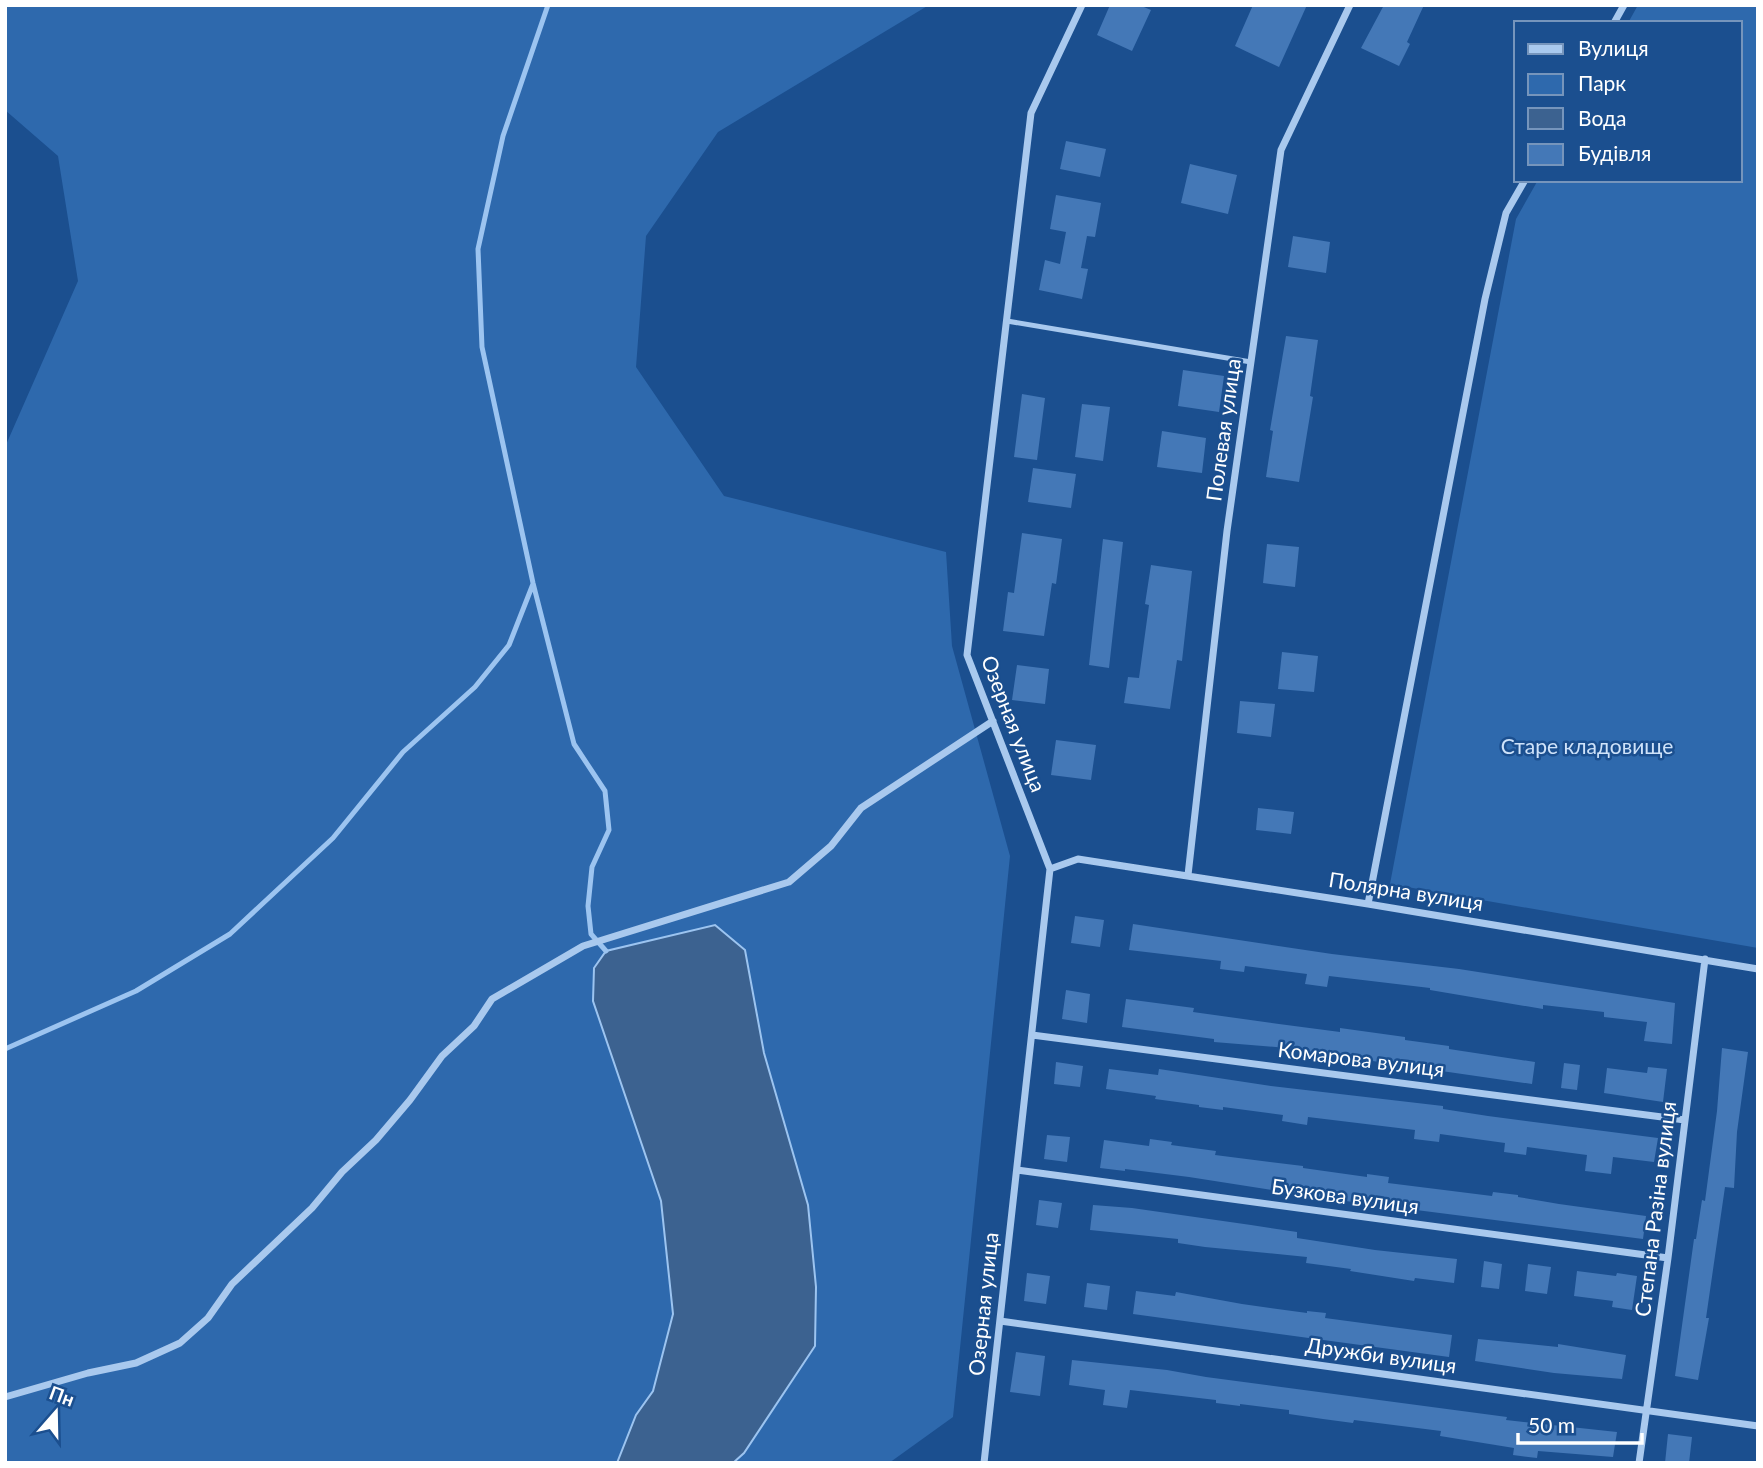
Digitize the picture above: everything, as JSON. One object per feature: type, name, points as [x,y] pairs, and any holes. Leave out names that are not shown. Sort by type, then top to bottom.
[{"type":"street","name":"Озерная улица","points":[[984,1463],[1050,869],[967,655],[1031,113],[1082,5]]},
{"type":"street","name":"Полевая улица","points":[[1188,875],[1227,531],[1281,150],[1350,5]]},
{"type":"street","points":[[1615,21],[1624,5]]},
{"type":"street","points":[[1368,904],[1485,299],[1506,213],[1524,182]]},
{"type":"street","points":[[5,1397],[88,1373],[136,1363],[180,1343],[208,1318],[232,1284],[312,1208],[342,1172],[376,1140],[442,1056],[474,1026],[492,999],[583,946],[789,882],[831,846],[862,808],[992,721]]},
{"type":"street","name":"Полярна вулиця","points":[[1050,869],[1078,859],[1758,968]]},
{"type":"street","name":"Степана Разіна вулиця","points":[[1639,1463],[1668,1258],[1705,959]]},
{"type":"street","name":"Комарова вулиця","points":[[1032,1035],[1685,1120]]},
{"type":"street","name":"Бузкова вулиця","points":[[1017,1170],[1668,1258]]},
{"type":"street","name":"Дружби вулиця","points":[[1000,1321],[1758,1426]]},
{"type":"lane","points":[[1007,321],[1251,362]]},
{"type":"green space","points":[[5,5],[929,5],[718,132],[646,236],[636,367],[724,496],[946,552],[952,646],[1010,856],[953,1417],[889,1463],[5,1463],[5,447],[78,281],[58,156],[5,110]]},
{"type":"green space","name":"Старе кладовище","points":[[1638,5],[1758,5],[1758,948],[1390,884],[1516,219],[1537,182],[1742,182],[1742,21],[1629,21]]},
{"type":"water","points":[[715,925],[745,950],[764,1053],[808,1205],[816,1287],[815,1346],[744,1453],[733,1463],[617,1463],[636,1415],[653,1391],[673,1314],[661,1201],[593,1001],[594,968],[606,951]]},
{"type":"building","points":[[1110,5],[1139,5],[1151,10],[1132,51],[1097,35]]},
{"type":"building","points":[[1253,5],[1307,5],[1279,67],[1235,46]]},
{"type":"building","points":[[1384,5],[1424,5],[1399,66],[1361,48]]},
{"type":"building","points":[[1066,141],[1106,149],[1100,177],[1060,169]]},
{"type":"building","points":[[1190,164],[1237,175],[1228,214],[1181,203]]},
{"type":"building","points":[[1056,195],[1101,203],[1095,237],[1087,236],[1081,268],[1088,269],[1082,299],[1039,290],[1045,260],[1060,264],[1066,232],[1050,229]]},
{"type":"building","points":[[1293,236],[1330,242],[1326,273],[1288,267]]},
{"type":"building","points":[[1286,336],[1318,340],[1310,396],[1313,397],[1299,482],[1266,477],[1273,431],[1270,430]]},
{"type":"building","points":[[1183,370],[1224,376],[1219,412],[1178,406]]},
{"type":"building","points":[[1022,394],[1045,398],[1037,460],[1014,457]]},
{"type":"building","points":[[1082,404],[1110,407],[1103,461],[1075,457]]},
{"type":"building","points":[[1162,431],[1206,438],[1202,473],[1157,467]]},
{"type":"building","points":[[1033,468],[1076,474],[1071,508],[1028,502]]},
{"type":"building","points":[[1022,533],[1062,539],[1056,584],[1052,583],[1044,636],[1003,631],[1008,592],[1014,593]]},
{"type":"building","points":[[1103,539],[1123,542],[1109,668],[1089,665]]},
{"type":"building","points":[[1267,544],[1299,547],[1295,587],[1263,583]]},
{"type":"building","points":[[1151,565],[1192,571],[1182,661],[1177,660],[1170,709],[1124,703],[1128,677],[1139,678],[1149,605],[1145,604]]},
{"type":"building","points":[[1282,652],[1318,656],[1314,692],[1278,689]]},
{"type":"building","points":[[1017,665],[1049,669],[1045,704],[1012,700]]},
{"type":"building","points":[[1240,701],[1275,704],[1271,737],[1237,733]]},
{"type":"building","points":[[1056,740],[1096,745],[1091,780],[1051,775]]},
{"type":"building","points":[[1258,808],[1294,812],[1291,834],[1256,830]]},
{"type":"building","points":[[1075,916],[1104,920],[1100,947],[1071,943]]},
{"type":"building","points":[[1133,924],[1332,954],[1459,969],[1675,1003],[1672,1044],[1644,1041],[1647,1022],[1604,1017],[1604,1012],[1543,1005],[1543,1009],[1430,988],[1329,976],[1327,987],[1305,984],[1307,974],[1245,966],[1244,972],[1220,969],[1221,961],[1129,950]]},
{"type":"building","points":[[1066,990],[1090,994],[1087,1023],[1062,1019]]},
{"type":"building","points":[[1126,999],[1279,1024],[1340,1032],[1340,1028],[1405,1037],[1405,1040],[1449,1046],[1449,1049],[1535,1062],[1532,1084],[1276,1047],[1214,1042],[1214,1039],[1122,1027]]},
{"type":"building","points":[[1722,1048],[1748,1052],[1737,1132],[1734,1188],[1725,1187],[1706,1318],[1709,1318],[1698,1380],[1675,1376],[1694,1239],[1702,1200],[1705,1201]]},
{"type":"building","points":[[1056,1062],[1083,1066],[1080,1087],[1054,1084]]},
{"type":"building","points":[[1564,1063],[1580,1065],[1577,1090],[1561,1088]]},
{"type":"building","points":[[1648,1067],[1667,1069],[1663,1102],[1604,1093],[1607,1068],[1647,1073]]},
{"type":"building","points":[[1109,1069],[1158,1075],[1159,1069],[1271,1086],[1443,1106],[1443,1109],[1488,1116],[1658,1138],[1654,1162],[1613,1157],[1611,1174],[1585,1171],[1587,1155],[1527,1147],[1526,1155],[1504,1152],[1505,1143],[1440,1134],[1439,1142],[1414,1139],[1415,1130],[1308,1117],[1307,1125],[1282,1121],[1283,1115],[1223,1107],[1223,1110],[1199,1107],[1155,1099],[1156,1096],[1106,1089]]},
{"type":"building","points":[[1047,1135],[1070,1137],[1067,1162],[1044,1159]]},
{"type":"building","points":[[1150,1139],[1172,1142],[1171,1145],[1216,1151],[1215,1155],[1367,1177],[1367,1174],[1389,1177],[1388,1183],[1492,1196],[1493,1192],[1518,1195],[1559,1204],[1646,1216],[1643,1239],[1322,1198],[1189,1177],[1100,1168],[1104,1140],[1149,1146]]},
{"type":"building","points":[[1039,1200],[1062,1203],[1058,1228],[1036,1225]]},
{"type":"building","points":[[1093,1205],[1251,1225],[1297,1232],[1297,1238],[1457,1259],[1454,1283],[1415,1278],[1414,1281],[1350,1271],[1351,1269],[1306,1263],[1307,1257],[1205,1247],[1178,1243],[1178,1239],[1090,1230]]},
{"type":"building","points":[[1484,1261],[1502,1264],[1499,1289],[1481,1287]]},
{"type":"building","points":[[1528,1264],[1551,1267],[1547,1294],[1525,1291]]},
{"type":"building","points":[[1577,1271],[1637,1276],[1632,1310],[1612,1307],[1613,1301],[1574,1296]]},
{"type":"building","points":[[1027,1273],[1050,1276],[1046,1304],[1024,1301]]},
{"type":"building","points":[[1087,1283],[1110,1286],[1107,1310],[1084,1307]]},
{"type":"building","points":[[1136,1291],[1175,1296],[1176,1292],[1242,1304],[1326,1313],[1325,1318],[1452,1335],[1449,1357],[1133,1314]]},
{"type":"building","points":[[1478,1339],[1558,1347],[1558,1344],[1626,1355],[1622,1379],[1554,1373],[1475,1361]]},
{"type":"building","points":[[1016,1352],[1045,1356],[1040,1396],[1010,1392]]},
{"type":"building","points":[[1072,1360],[1167,1370],[1507,1417],[1506,1420],[1617,1432],[1613,1457],[1538,1451],[1537,1458],[1513,1455],[1514,1448],[1440,1436],[1441,1431],[1354,1420],[1353,1423],[1323,1419],[1289,1414],[1289,1410],[1216,1403],[1216,1400],[1130,1390],[1127,1408],[1103,1405],[1105,1390],[1069,1385]]},
{"type":"building","points":[[1668,1434],[1692,1437],[1689,1463],[1665,1463]]},
{"type":"waterway","points":[[548,5],[503,136],[478,249],[482,347],[533,583],[574,744],[605,791],[609,830],[592,867],[588,906],[591,934],[606,951]]},
{"type":"waterway","points":[[5,1049],[136,991],[230,934],[333,838],[403,752],[475,687],[509,645],[533,584]]}]
